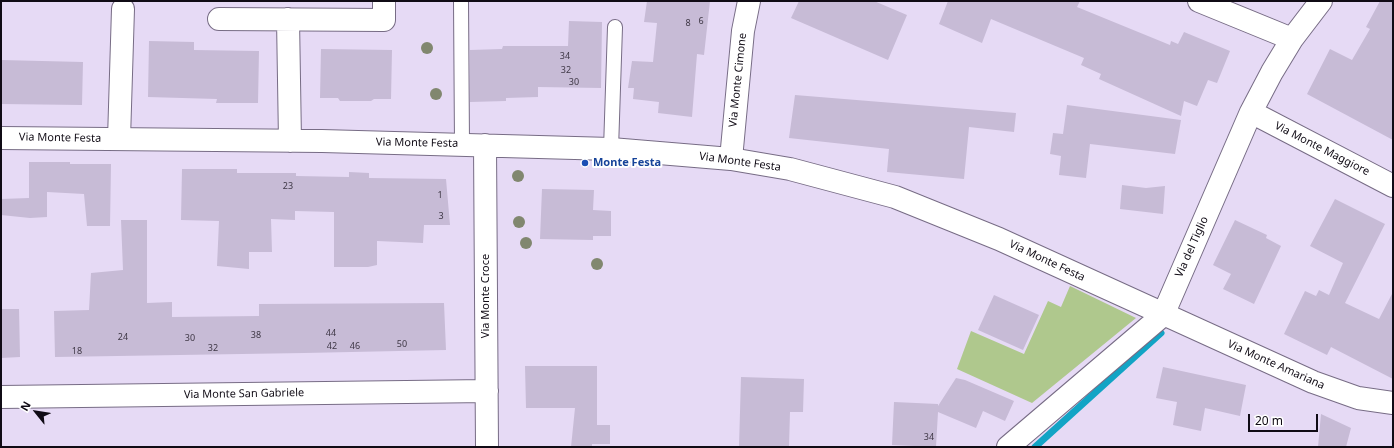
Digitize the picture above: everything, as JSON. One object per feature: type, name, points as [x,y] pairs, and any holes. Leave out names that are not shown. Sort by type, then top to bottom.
[{"type":"street","points":[[219,19],[384,20],[384,1]]},
{"type":"street","name":"Via Monte Cimone","points":[[731,159],[743,32],[748,1]]},
{"type":"street","points":[[1199,1],[1292,39]]},
{"type":"street","name":"Via del Tiglio","points":[[1008,447],[1163,315],[1251,112],[1272,72],[1292,39],[1321,1]]},
{"type":"street","points":[[119,139],[123,9]]},
{"type":"street","points":[[288,19],[290,141]]},
{"type":"street","name":"Via Monte Maggiore","points":[[1251,112],[1393,186]]},
{"type":"street","name":"Via Monte Festa","points":[[1,138],[462,144],[611,149],[731,159],[790,169],[895,197],[999,239],[1163,315]]},
{"type":"street","name":"Via Monte Croce","points":[[486,145],[487,447]]},
{"type":"street","name":"Via Monte Amariana","points":[[1163,315],[1314,382],[1358,398],[1393,403]]},
{"type":"street","name":"Via Monte San Gabriele","points":[[1,397],[486,391]]},
{"type":"lane","points":[[461,1],[462,144]]},
{"type":"lane","points":[[611,149],[615,26]]},
{"type":"green space","points":[[1070,286],[1136,318],[1032,403],[957,369],[971,331],[1024,354],[1048,301],[1061,307]]},
{"type":"building","points":[[647,1],[710,1],[704,55],[697,54],[692,117],[658,113],[659,102],[633,99],[634,88],[628,88],[632,61],[653,62],[657,23],[644,22]]},
{"type":"building","points":[[799,1],[874,1],[907,15],[888,60],[791,18]]},
{"type":"building","points":[[948,1],[1080,1],[1077,7],[1170,45],[1171,41],[1178,44],[1184,32],[1230,51],[1217,83],[1208,80],[1197,106],[1184,101],[1181,116],[1099,79],[1101,74],[1081,65],[1084,58],[991,19],[982,43],[939,24]]},
{"type":"building","points":[[1380,1],[1393,1],[1393,140],[1307,94],[1330,49],[1352,60],[1370,29],[1366,27]]},
{"type":"building","points":[[569,21],[602,22],[601,88],[538,87],[538,97],[506,98],[506,101],[470,102],[470,50],[502,49],[503,46],[568,46]]},
{"type":"building","points":[[149,41],[194,42],[194,50],[259,51],[258,103],[216,103],[217,99],[148,97]]},
{"type":"building","points":[[321,49],[392,50],[391,99],[374,99],[371,101],[340,101],[338,98],[320,98]]},
{"type":"building","points":[[1,60],[83,62],[82,105],[1,104]]},
{"type":"building","points":[[795,95],[1016,113],[1014,132],[969,127],[964,179],[887,172],[889,149],[789,138]]},
{"type":"building","points":[[1067,105],[1181,120],[1175,154],[1090,144],[1086,178],[1059,175],[1061,156],[1050,154],[1053,133],[1063,134]]},
{"type":"building","points":[[29,162],[111,164],[110,226],[87,226],[84,194],[47,192],[47,217],[30,218],[1,215],[1,199],[29,198]]},
{"type":"building","points":[[182,169],[237,169],[237,173],[296,173],[296,176],[349,177],[349,172],[369,173],[369,178],[446,179],[450,225],[424,225],[423,243],[377,241],[377,265],[368,267],[334,267],[334,212],[295,211],[295,220],[271,219],[272,252],[249,252],[249,269],[217,266],[219,221],[181,220]]},
{"type":"building","points":[[1122,185],[1146,188],[1165,186],[1163,214],[1120,209]]},
{"type":"building","points":[[542,189],[594,190],[593,210],[611,211],[611,236],[593,236],[593,240],[540,239]]},
{"type":"building","points":[[1335,199],[1385,224],[1345,303],[1379,319],[1393,292],[1393,379],[1331,347],[1327,355],[1284,334],[1305,291],[1316,296],[1319,290],[1329,295],[1343,263],[1310,246]]},
{"type":"building","points":[[121,220],[147,220],[147,303],[172,302],[172,317],[259,316],[259,304],[444,303],[446,350],[55,357],[54,311],[89,310],[91,273],[123,270]]},
{"type":"building","points":[[1235,220],[1267,235],[1266,238],[1281,246],[1254,304],[1223,289],[1231,274],[1213,265]]},
{"type":"building","points":[[994,295],[1039,315],[1023,350],[978,330]]},
{"type":"building","points":[[1,309],[19,309],[20,357],[1,358]]},
{"type":"building","points":[[525,366],[597,366],[597,425],[610,425],[610,444],[592,444],[592,447],[571,447],[575,408],[526,408]]},
{"type":"building","points":[[1163,367],[1246,385],[1240,416],[1205,408],[1201,431],[1173,425],[1177,402],[1156,398]]},
{"type":"building","points":[[741,377],[804,379],[803,412],[790,412],[789,447],[739,447]]},
{"type":"building","points":[[956,378],[965,380],[1014,401],[1005,421],[983,411],[976,428],[938,412],[936,447],[892,445],[894,402],[938,404],[938,406]]},
{"type":"building","points":[[1321,414],[1351,428],[1346,447],[1318,447]]},
{"type":"waterway","points":[[1035,447],[1161,333]]},
{"type":"place","name":"Monte Festa","points":[[585,163]]}]
